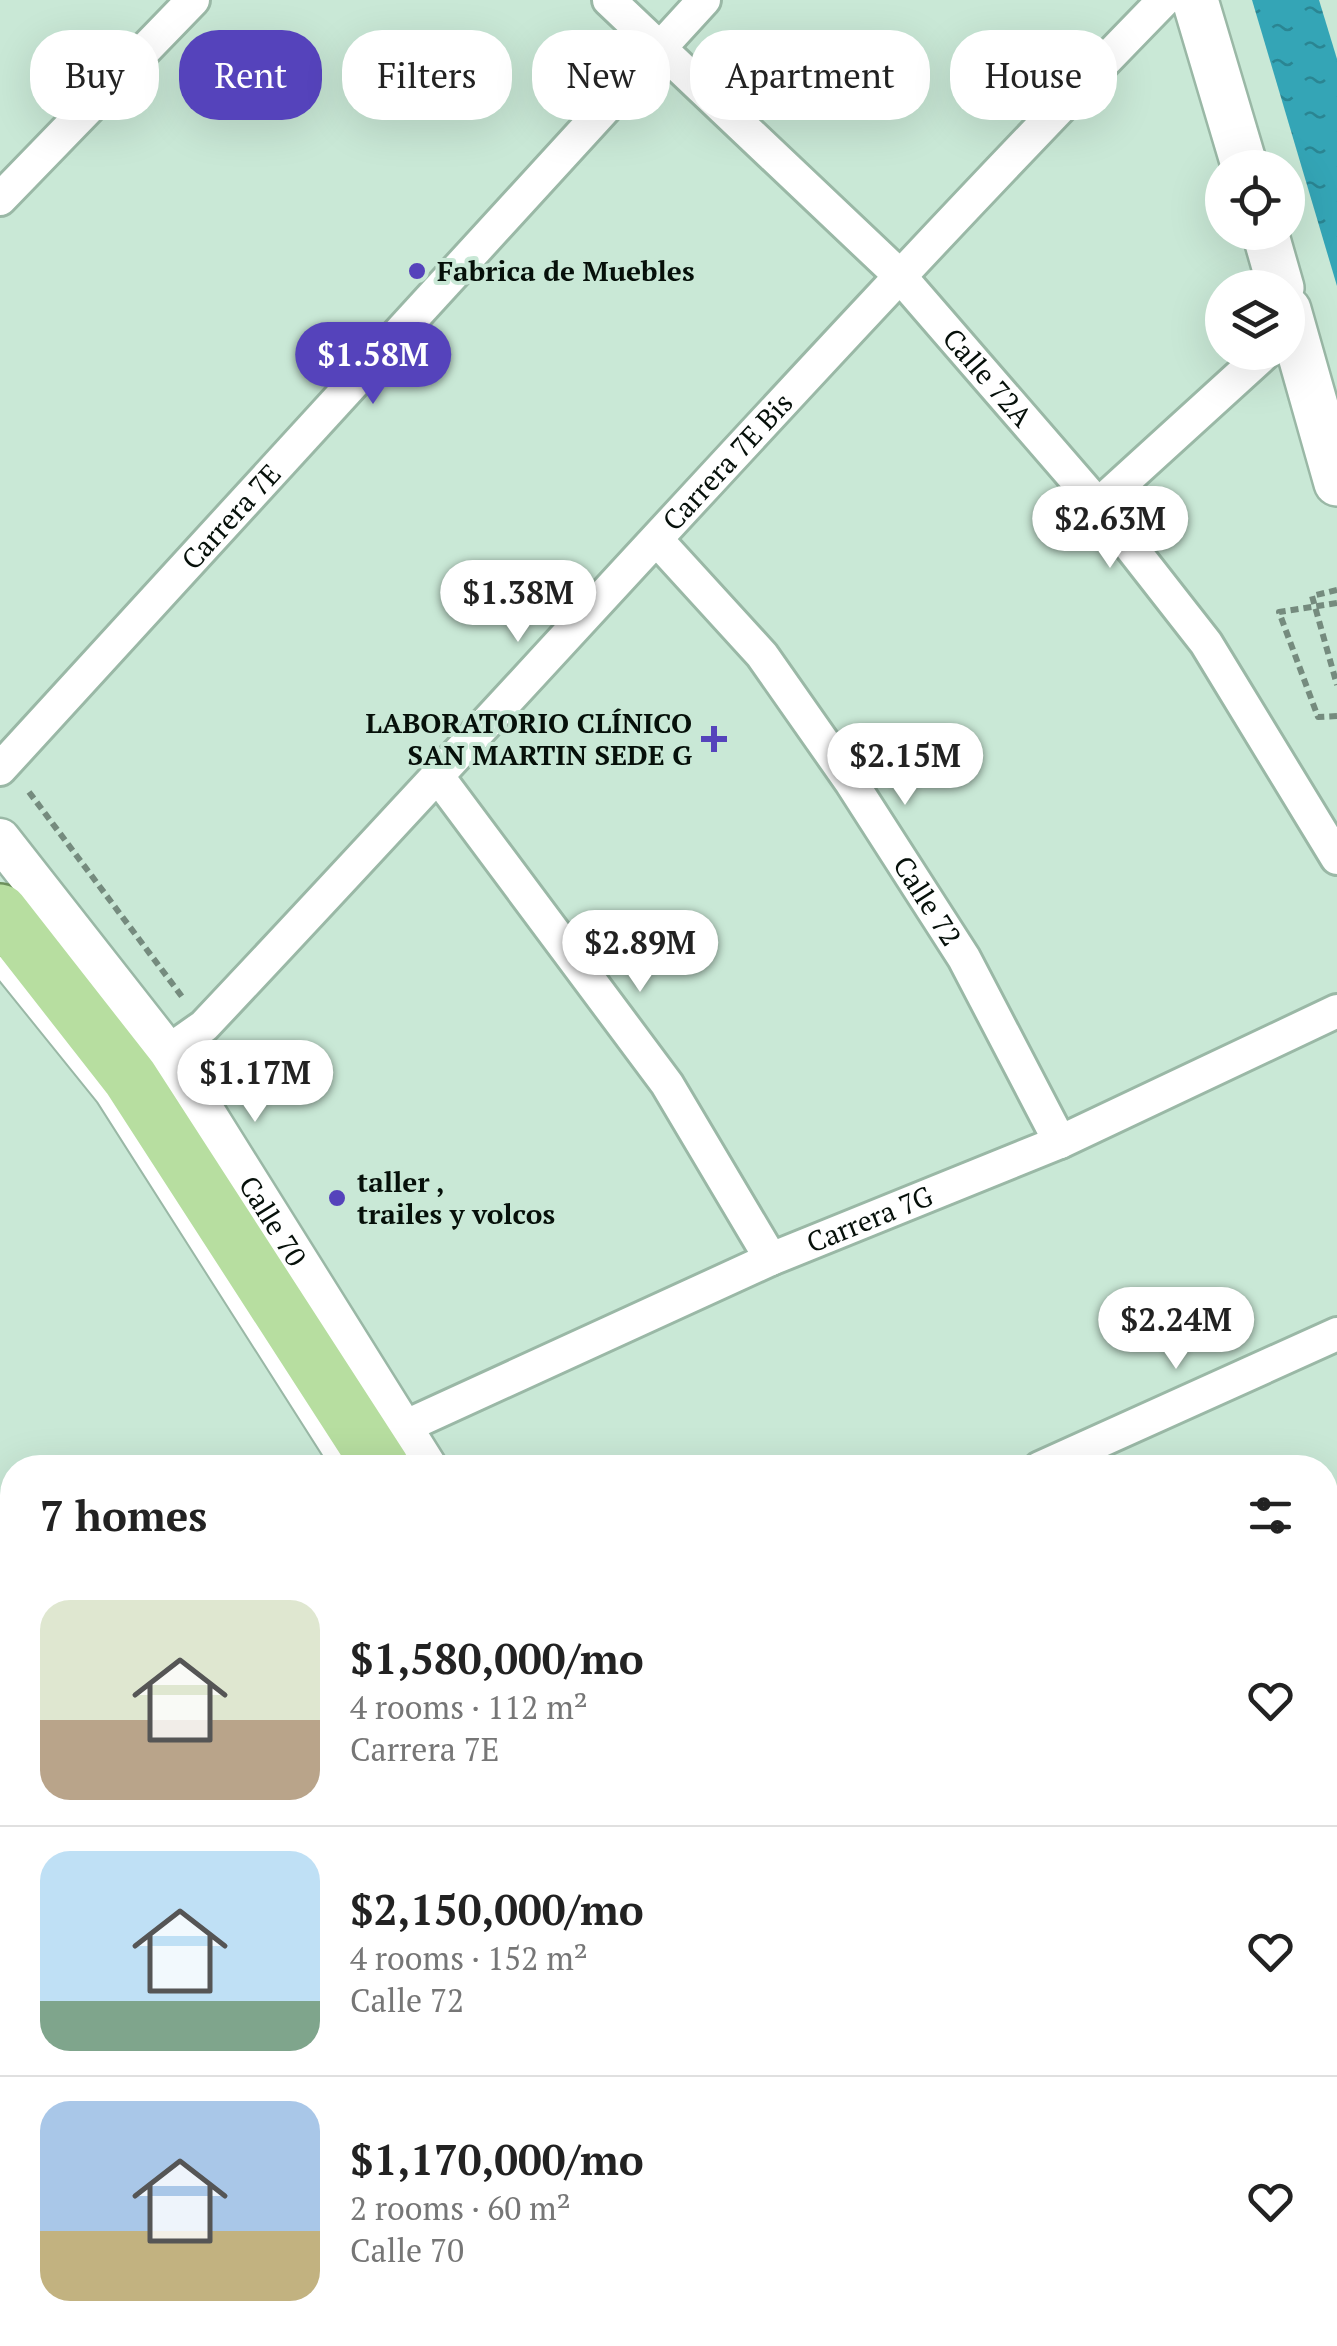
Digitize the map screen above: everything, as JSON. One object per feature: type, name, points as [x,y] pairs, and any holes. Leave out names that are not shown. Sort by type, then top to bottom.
[{"type":"highway","points":[[0,912],[130,1078],[393,1447]]},
{"type":"main road","points":[[1196,0],[1240,150]]},
{"type":"main road","points":[[1299,370],[1337,484]]},
{"type":"street","points":[[0,199],[193,0]]},
{"type":"street","name":"Calle 72A","points":[[609,0],[641,30]]},
{"type":"street","name":"Carrera 7E","points":[[670,36],[704,0]]},
{"type":"street","name":"Carrera 7E Bis","points":[[167,1052],[204,1026],[438,778],[898,274],[1164,0]]},
{"type":"street","name":"Calle 72A","points":[[670,57],[898,274],[1098,505],[1206,643],[1337,858]]},
{"type":"street","name":"Carrera 7E","points":[[0,770],[592,120]]},
{"type":"street","points":[[1098,505],[1234,370]]},
{"type":"street","name":"Calle 72","points":[[657,540],[762,655],[852,782],[964,958],[1060,1142]]},
{"type":"street","points":[[438,778],[668,1084],[771,1259]]},
{"type":"street","name":"Calle 70","points":[[0,838],[167,1052],[393,1447]]},
{"type":"street","name":"Carrera 7G","points":[[393,1447],[771,1259],[1060,1142],[1337,1011]]},
{"type":"street","points":[[1069,1455],[1337,1334]]},
{"type":"lane","points":[[0,966],[105,1096],[334,1455]]},
{"type":"path","points":[[1337,590],[1312,596],[1337,686]]},
{"type":"path","points":[[1337,603],[1280,612],[1318,717],[1337,716]]},
{"type":"water","points":[[1252,0],[1319,0],[1337,59],[1337,286],[1305,178],[1305,150],[1297,150]]},
{"type":"place","name":"Fabrica de Muebles","points":[[417,271]]},
{"type":"place","name":"LABORATORIO CLÍNICO SAN MARTIN SEDE G","points":[[714,739]]},
{"type":"place","name":"taller , trailes y volcos","points":[[337,1198]]}]
